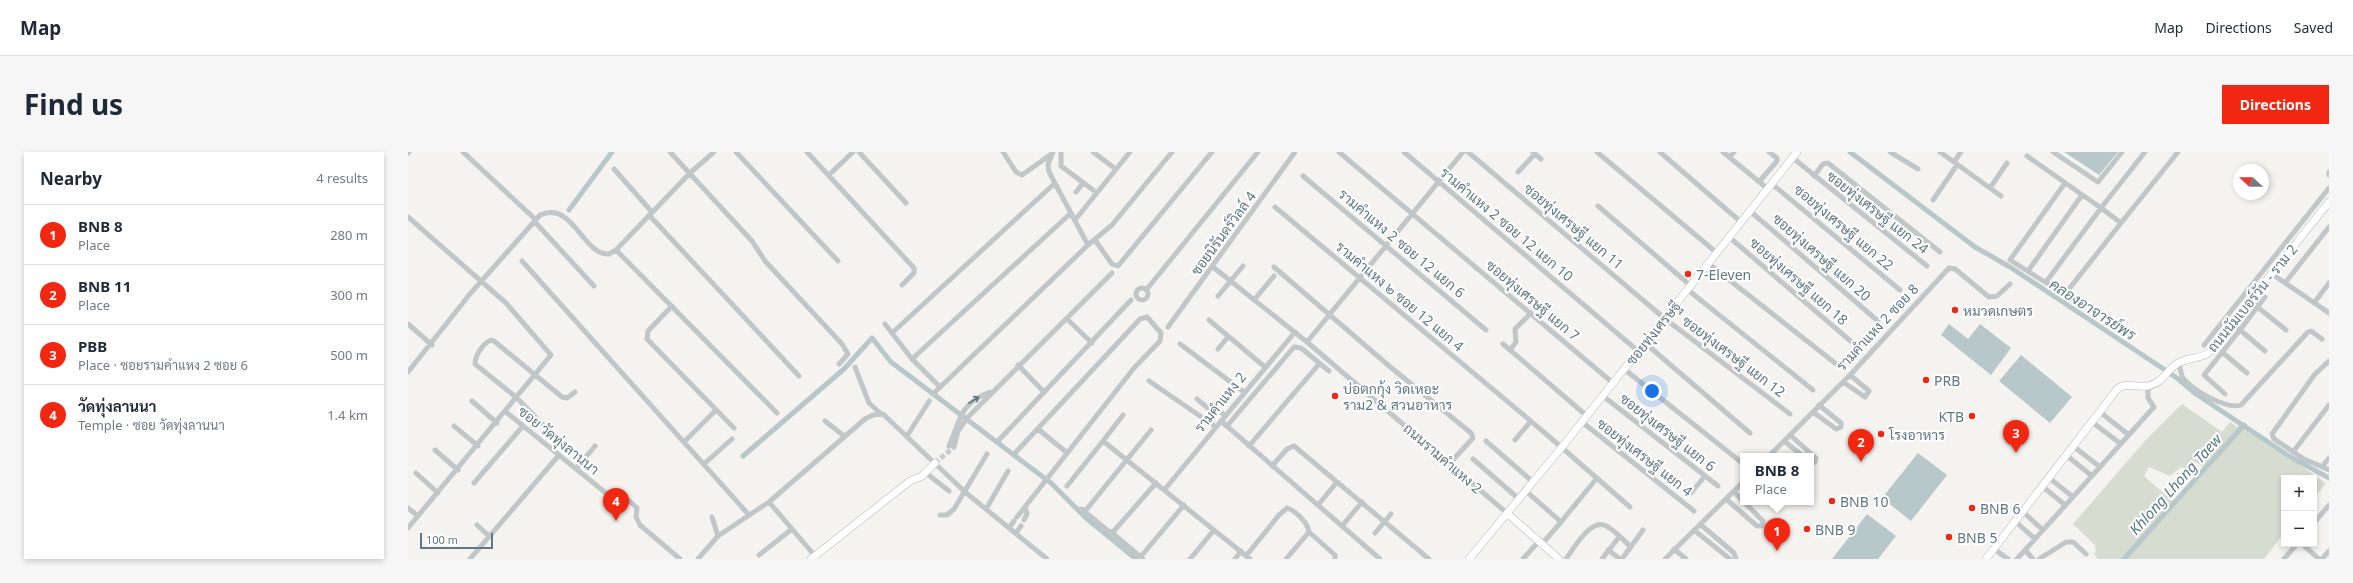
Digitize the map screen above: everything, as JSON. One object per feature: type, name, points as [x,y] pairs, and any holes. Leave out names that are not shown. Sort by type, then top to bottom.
[{"type":"street","points":[[463,152],[535,220],[594,286]]},
{"type":"street","points":[[670,152],[752,241],[764,261],[842,344],[848,354],[839,364]]},
{"type":"street","points":[[408,372],[432,345],[481,282],[535,220],[544,214],[563,216],[598,251],[605,254],[616,250],[690,173],[714,152]]},
{"type":"street","points":[[736,152],[838,261]]},
{"type":"street","points":[[807,152],[914,268],[914,273],[902,285]]},
{"type":"street","points":[[832,172],[853,152]]},
{"type":"street","points":[[859,152],[906,203]]},
{"type":"street","points":[[1003,152],[1016,172],[1022,175],[1052,153]]},
{"type":"street","points":[[1061,152],[1061,166],[1093,190]]},
{"type":"street","points":[[1093,152],[1113,167]]},
{"type":"street","points":[[1075,220],[1130,152]]},
{"type":"street","points":[[934,393],[939,386],[1088,245],[1112,225],[1172,152]]},
{"type":"street","points":[[1095,240],[1112,264],[1118,266],[1212,152]]},
{"type":"street","points":[[1147,289],[1256,154],[1249,152]]},
{"type":"street","name":"ซอยนิรันดร์วิลล์ 4","points":[[1168,327],[1296,152]]},
{"type":"street","name":"ซอยทุ่งเศรษฐี แยก 7","points":[[1339,152],[1613,383]]},
{"type":"street","name":"รามคำแหง 2 ซอย 12 แยก 10","points":[[1404,152],[1638,351]]},
{"type":"street","points":[[1307,342],[1463,152]]},
{"type":"street","name":"ซอยทุ่งเศรษฐี แยก 11","points":[[1468,152],[1664,318]]},
{"type":"street","points":[[1597,152],[1717,253]]},
{"type":"street","points":[[1660,152],[1741,222]]},
{"type":"street","name":"ซอยทุ่งเศรษฐี แยก 22","points":[[1723,152],[1759,182],[1770,186],[1900,290]]},
{"type":"street","points":[[1729,157],[1734,152]]},
{"type":"street","points":[[1759,182],[1777,158],[1769,152]]},
{"type":"street","points":[[1890,152],[1918,170]]},
{"type":"street","points":[[1940,152],[2001,196]]},
{"type":"street","points":[[1933,200],[1956,163],[1961,152]]},
{"type":"street","points":[[2054,152],[2098,182],[2122,152]]},
{"type":"street","points":[[2046,282],[2145,152]]},
{"type":"street","points":[[2065,294],[2178,152]]},
{"type":"street","points":[[1052,153],[1049,172],[1054,184],[1088,245]]},
{"type":"street","points":[[1518,172],[1534,153],[1541,159]]},
{"type":"street","name":"ซอยทุ่งเศรษฐี","points":[[1469,559],[1508,514],[1795,155]]},
{"type":"street","name":"ซอยทุ่งเศรษฐี แยก 24","points":[[1795,155],[1814,176],[1927,266]]},
{"type":"street","points":[[2027,156],[2121,223]]},
{"type":"street","name":"ซอยทุ่งเศรษฐี แยก 24","points":[[1814,176],[1823,164],[1828,163],[1940,252]]},
{"type":"street","points":[[1990,188],[2007,163]]},
{"type":"street","points":[[614,169],[651,214],[799,376]]},
{"type":"street","name":"รามคำแหง 2 ซอย 12 แยก 6","points":[[1302,176],[1486,330]]},
{"type":"street","points":[[1076,192],[1083,183]]},
{"type":"street","points":[[2065,183],[2010,260],[2072,298]]},
{"type":"street","points":[[892,333],[1054,184]]},
{"type":"street","points":[[2204,345],[2329,188]]},
{"type":"street","points":[[2028,271],[2082,195]]},
{"type":"street","name":"ถนนนัมเบอร์วัน - ราม 2","points":[[2179,362],[2204,357],[2212,352],[2218,341],[2232,323],[2329,202]]},
{"type":"street","points":[[1598,206],[1689,288],[1813,390]]},
{"type":"street","name":"รามคำแหง ๒ ซอย 12 แยก 4","points":[[1275,207],[1562,447],[1630,507]]},
{"type":"street","name":"ซอยทุ่งเศรษฐี แยก 20","points":[[1750,211],[1878,321]]},
{"type":"street","points":[[912,359],[1071,213]]},
{"type":"street","points":[[408,217],[506,303],[550,352],[550,357],[536,376],[408,528]]},
{"type":"street","points":[[2285,283],[2329,227]]},
{"type":"street","points":[[2293,234],[2300,239]]},
{"type":"street","name":"ซอยทุ่งเศรษฐี แยก 18","points":[[1729,237],[1854,344]]},
{"type":"street","points":[[616,250],[777,413]]},
{"type":"street","points":[[522,261],[749,515]]},
{"type":"street","points":[[1709,264],[1836,364]]},
{"type":"street","points":[[1218,296],[1243,266]]},
{"type":"street","name":"ถนนรามคำแหง 2","points":[[1213,267],[1307,342],[1450,463],[1560,559]]},
{"type":"street","points":[[1274,267],[1329,315],[1472,434],[1473,438],[1450,463]]},
{"type":"street","name":"รามคำแหง 2 ซอย 8","points":[[1772,453],[1850,375],[1949,268],[1955,269],[1989,297],[1997,296],[2010,284]]},
{"type":"street","points":[[951,447],[960,424],[965,416],[1067,319],[1112,273]]},
{"type":"street","points":[[2272,274],[2329,313]]},
{"type":"street","points":[[1254,300],[1274,276]]},
{"type":"street","points":[[2314,303],[2329,283]]},
{"type":"street","points":[[2252,285],[2259,290]]},
{"type":"street","points":[[2225,394],[2204,375],[2265,297]]},
{"type":"street","points":[[998,441],[1131,300]]},
{"type":"street","points":[[2250,300],[2286,330]]},
{"type":"street","points":[[672,306],[648,332],[646,339],[734,428]]},
{"type":"street","points":[[1510,350],[1516,342],[1515,329],[1531,313]]},
{"type":"street","points":[[1009,528],[1066,452],[1134,368],[1160,341],[1161,333],[1147,317],[1140,319],[1016,452]]},
{"type":"street","name":"ซอยทุ่งเศรษฐี แยก 12","points":[[1664,318],[1790,414]]},
{"type":"street","points":[[1067,319],[1092,343]]},
{"type":"street","points":[[1209,320],[1265,367]]},
{"type":"street","points":[[2232,323],[2265,351]]},
{"type":"street","points":[[408,324],[432,345]]},
{"type":"street","points":[[885,324],[912,359],[939,386]]},
{"type":"street","points":[[2179,362],[2183,377],[2221,404],[2237,407],[2241,406],[2308,332],[2311,331],[2322,339]]},
{"type":"street","name":"รามคำแหง 2","points":[[1164,489],[1295,332]]},
{"type":"street","points":[[2212,335],[2218,341]]},
{"type":"street","points":[[1218,349],[1228,337]]},
{"type":"street","points":[[548,430],[517,398],[475,364],[476,358],[486,343],[491,340],[494,341],[562,397],[567,398],[575,392]]},
{"type":"street","points":[[1645,343],[1750,433]]},
{"type":"street","points":[[1180,344],[1244,392]]},
{"type":"street","points":[[1503,344],[1587,416]]},
{"type":"street","points":[[1227,426],[1294,347],[1301,348],[1329,371]]},
{"type":"street","points":[[2222,352],[2247,373]]},
{"type":"street","points":[[2329,361],[2315,374],[2272,433],[2274,439],[2293,452],[2329,470]]},
{"type":"street","points":[[1986,559],[2014,520],[2118,388],[2123,385],[2148,386],[2164,379],[2179,362]]},
{"type":"street","points":[[1249,446],[1319,364]]},
{"type":"street","points":[[1018,365],[1044,392]]},
{"type":"street","points":[[855,367],[869,403],[881,414],[886,416],[965,492],[1047,559]]},
{"type":"street","points":[[1624,369],[1740,461]]},
{"type":"street","points":[[1843,382],[1865,397],[1868,391],[1850,375]]},
{"type":"street","points":[[1149,381],[1216,427]]},
{"type":"street","points":[[2017,559],[2154,408],[2148,398],[2148,386]]},
{"type":"street","points":[[965,416],[965,409],[972,400],[991,391]]},
{"type":"street","name":"ซอยทุ่งเศรษฐี แยก 6","points":[[1603,396],[1718,486]]},
{"type":"street","points":[[1197,399],[1210,410],[1216,409],[1225,415]]},
{"type":"street","points":[[472,401],[497,423]]},
{"type":"street","points":[[907,436],[928,403]]},
{"type":"street","points":[[1813,412],[1836,429],[1841,427],[1841,423],[1820,405]]},
{"type":"street","points":[[2293,452],[2329,405]]},
{"type":"street","name":"ซอย วัดทุ่งลานนา","points":[[506,412],[612,498],[622,497],[628,499],[638,510],[636,517],[640,525],[680,559]]},
{"type":"street","points":[[684,442],[714,412]]},
{"type":"street","points":[[2100,412],[2129,435]]},
{"type":"street","points":[[698,559],[718,536],[769,502],[865,419],[881,414]]},
{"type":"street","points":[[1067,486],[1123,415]]},
{"type":"street","points":[[825,421],[844,436]]},
{"type":"street","points":[[1221,421],[1380,559]]},
{"type":"street","points":[[1515,440],[1531,421]]},
{"type":"street","name":"ซอยทุ่งเศรษฐี แยก 4","points":[[1582,422],[1694,511]]},
{"type":"street","points":[[2092,422],[2121,444]]},
{"type":"street","points":[[454,426],[478,446]]},
{"type":"street","points":[[474,483],[523,426]]},
{"type":"street","points":[[1038,429],[1066,452]]},
{"type":"street","points":[[1151,430],[1127,460],[1082,510],[1143,557],[1184,505]]},
{"type":"street","points":[[1790,435],[1810,453]]},
{"type":"street","points":[[704,464],[732,439]]},
{"type":"street","points":[[1784,441],[1799,453]]},
{"type":"street","points":[[1103,442],[1156,482],[1248,558],[1279,515],[1287,508],[1296,513],[1308,527],[1309,532],[1337,558]]},
{"type":"street","points":[[1486,442],[1533,482]]},
{"type":"street","points":[[576,469],[595,446]]},
{"type":"street","points":[[1272,466],[1287,449],[1294,446],[1429,559]]},
{"type":"street","points":[[2073,446],[2100,467]]},
{"type":"street","points":[[435,450],[458,470]]},
{"type":"street","points":[[940,515],[948,515],[965,492],[987,454]]},
{"type":"street","points":[[470,559],[559,455]]},
{"type":"street","points":[[2066,455],[2092,476]]},
{"type":"street","points":[[2322,467],[2329,458]]},
{"type":"street","points":[[1473,459],[1519,499]]},
{"type":"street","points":[[769,502],[813,557],[910,481],[926,473],[935,463]]},
{"type":"street","points":[[986,509],[1008,472]]},
{"type":"street","points":[[416,473],[438,493]]},
{"type":"street","points":[[926,473],[949,491]]},
{"type":"street","points":[[1690,494],[1705,476]]},
{"type":"street","points":[[2048,477],[2073,497]]},
{"type":"street","points":[[1523,559],[1561,522],[1597,478]]},
{"type":"street","points":[[1111,532],[1115,530],[1156,482]]},
{"type":"street","points":[[1318,505],[1337,482]]},
{"type":"street","points":[[1667,558],[1674,549],[1740,485]]},
{"type":"street","points":[[2042,486],[2066,505]]},
{"type":"street","points":[[1526,491],[1561,522]]},
{"type":"street","points":[[1734,492],[1740,498]]},
{"type":"street","points":[[1726,499],[1757,526],[1762,526],[1763,521],[1747,505]]},
{"type":"street","points":[[1342,526],[1362,502]]},
{"type":"street","points":[[2317,519],[2329,505]]},
{"type":"street","points":[[1024,520],[1027,514],[1025,507]]},
{"type":"street","points":[[408,508],[418,516]]},
{"type":"street","points":[[2022,511],[2043,530]]},
{"type":"street","points":[[1375,533],[1391,514]]},
{"type":"street","points":[[712,517],[718,536]]},
{"type":"street","points":[[2014,520],[2035,539]]},
{"type":"street","points":[[1700,524],[1734,553],[1736,559]]},
{"type":"street","points":[[477,525],[489,536]]},
{"type":"street","points":[[1566,559],[1594,525],[1605,525],[1631,547]]},
{"type":"street","points":[[1016,533],[1021,526]]},
{"type":"street","points":[[759,556],[792,529]]},
{"type":"street","points":[[1190,559],[1214,530]]},
{"type":"street","points":[[1608,550],[1621,559],[1643,530]]},
{"type":"street","points":[[1694,530],[1730,559]]},
{"type":"street","points":[[1286,559],[1309,532]]},
{"type":"street","points":[[1602,559],[1619,537]]},
{"type":"street","points":[[2039,559],[2066,542],[2073,542],[2086,554]]},
{"type":"street","points":[[2284,559],[2294,547]]},
{"type":"street","points":[[2306,547],[2321,559],[2329,551]]},
{"type":"street","points":[[1674,549],[1686,559]]},
{"type":"street","points":[[1994,549],[2008,559]]},
{"type":"street","points":[[2025,550],[2033,559]]},
{"type":"street","points":[[1234,559],[1241,551]]},
{"type":"shaded area","points":[[2064,152],[2118,152],[2099,175]]},
{"type":"shaded area","points":[[1949,324],[1968,339],[1980,324],[2011,348],[1991,375],[1941,335]]},
{"type":"shaded area","points":[[2021,355],[2072,397],[2050,423],[1999,381]]},
{"type":"shaded area","points":[[2182,404],[2222,432],[2230,422],[2237,427],[2239,425],[2245,427],[2314,475],[2281,475],[2281,537],[2264,559],[2098,559],[2094,554],[2096,552],[2095,545],[2073,524],[2144,442]],"holes":[[[2196,462],[2207,470],[2176,504],[2144,476],[2149,467],[2170,476],[2181,467],[2186,472]]]},
{"type":"shaded area","points":[[1918,453],[1947,475],[1911,521],[1882,498]]},
{"type":"shaded area","points":[[2317,477],[2326,483],[2317,494]]},
{"type":"shaded area","points":[[1867,514],[1896,536],[1878,559],[1832,559]]},
{"type":"waterway","points":[[569,210],[612,152]]},
{"type":"waterway","name":"คลองอาจารย์พร","points":[[1850,152],[1975,247],[2010,267],[2177,378],[2196,394],[2289,456],[2329,478]]},
{"type":"waterway","points":[[743,456],[844,369],[872,338],[891,362],[1051,483],[1086,518],[1136,559]]},
{"type":"waterway","name":"Khlong Lhong Taew","points":[[2124,559],[2244,425]]},
{"type":"tunnel","points":[[928,403],[934,393]]},
{"type":"tunnel","points":[[935,463],[954,447]]},
{"type":"place","name":"7-Eleven","points":[[1688,274]]},
{"type":"place","name":"หมวดเกษตร","points":[[1955,310]]},
{"type":"place","name":"PRB","points":[[1926,380]]},
{"type":"place","name":"บ่อตกกุ้ง วิดเหอะ ราม2 & สวนอาหาร","points":[[1335,396]]},
{"type":"place","name":"KTB","points":[[1972,416]]},
{"type":"place","name":"โรงอาหาร","points":[[1881,434]]},
{"type":"place","name":"PBB","points":[[2016,453]]},
{"type":"place","name":"BNB 11","points":[[1861,462]]},
{"type":"place","name":"BNB 10","points":[[1832,501]]},
{"type":"place","name":"BNB 6","points":[[1972,508]]},
{"type":"place","name":"วัดทุ่งลานนา","points":[[616,521]]},
{"type":"place","name":"BNB 9","points":[[1807,529]]},
{"type":"place","name":"BNB 5","points":[[1949,537]]},
{"type":"place","name":"BNB 8","points":[[1777,551]]}]
